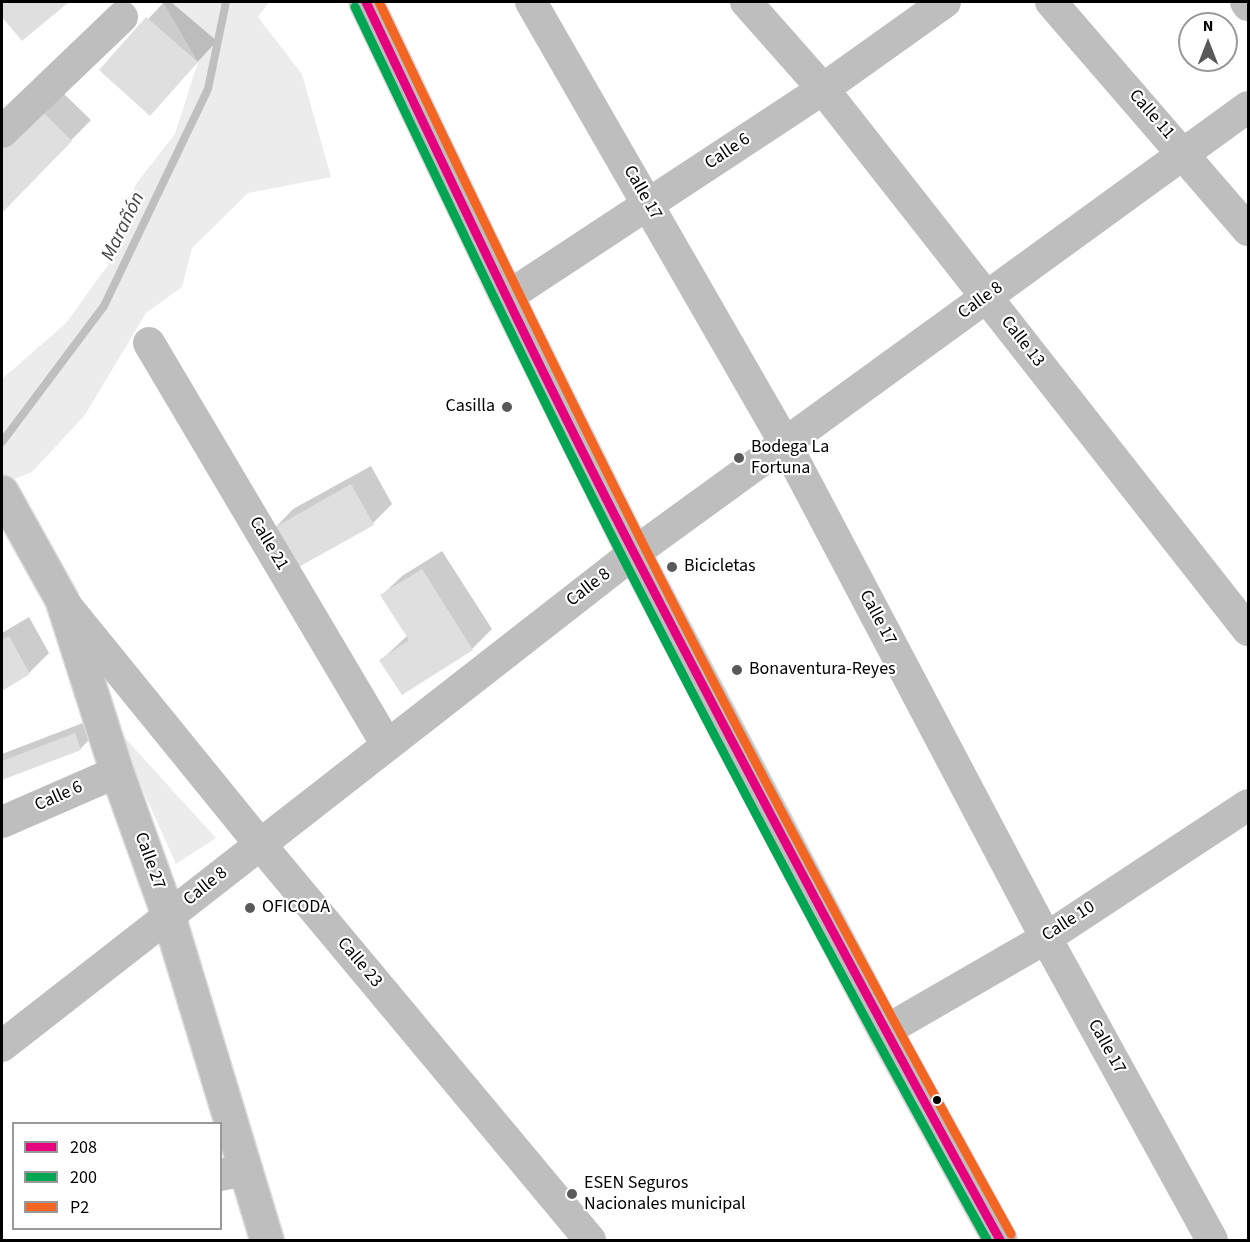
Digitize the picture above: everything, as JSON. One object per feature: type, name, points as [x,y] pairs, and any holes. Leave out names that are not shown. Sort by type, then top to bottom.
[{"type":"main road","points":[[373,4],[507,297],[634,553],[885,1031],[1000,1240]]},
{"type":"main road","name":"Calle 27","points":[[4,503],[62,600],[117,772],[169,917],[220,1122]]},
{"type":"main road","name":"Calle 27","points":[[222,1128],[233,1172],[267,1240]]},
{"type":"street","name":"Calle 17","points":[[531,2],[650,205],[786,445],[1046,938],[1212,1240]]},
{"type":"street","name":"Calle 13","points":[[746,2],[823,89],[1248,630]]},
{"type":"street","name":"Calle 6","points":[[507,297],[823,89],[945,2]]},
{"type":"street","name":"Calle 11","points":[[1051,2],[1185,154],[1248,230]]},
{"type":"street","points":[[1245,2],[1248,5]]},
{"type":"street","points":[[2,132],[122,17]]},
{"type":"street","name":"Calle 8","points":[[2,1046],[169,917],[259,843],[634,553],[786,445],[1248,107]]},
{"type":"street","name":"Calle 21","points":[[149,343],[387,745]]},
{"type":"street","name":"Calle 23","points":[[62,600],[259,843],[590,1240]]},
{"type":"street","name":"Calle 6","points":[[2,822],[117,772]]},
{"type":"street","name":"Calle 10","points":[[885,1031],[1046,938],[1248,805]]},
{"type":"shaded area","points":[[163,2],[269,2],[258,17],[302,74],[331,177],[248,193],[192,248],[182,287],[146,313],[85,415],[32,472],[2,484],[2,379],[66,323],[111,261],[136,184],[175,134],[198,62]]},
{"type":"shaded area","points":[[114,726],[216,838],[176,864]]},
{"type":"building","points":[[2,2],[69,2],[22,41],[2,17]]},
{"type":"building","points":[[146,17],[198,62],[150,116],[99,70]]},
{"type":"building","points":[[41,110],[72,141],[2,213],[2,150]]},
{"type":"building","points":[[351,484],[374,525],[295,569],[272,529]]},
{"type":"building","points":[[422,569],[473,650],[402,695],[379,660],[409,640],[380,595]]},
{"type":"building","points":[[9,636],[30,674],[2,691],[2,640]]},
{"type":"building","points":[[75,733],[81,750],[2,780],[2,761]]},
{"type":"waterway","name":"Marañón","points":[[2,442],[104,306],[208,89],[226,2]]},
{"type":"transit line","name":"208","points":[[366,2],[600,487],[815,899],[1000,1240]]},
{"type":"transit line","name":"P2","points":[[379,2],[543,343],[688,633],[824,892],[1011,1234]]},
{"type":"transit line","name":"200","points":[[355,7],[588,490],[802,901],[987,1240]]},
{"type":"place","name":"Casilla","points":[[507,407]]},
{"type":"place","name":"Bodega La Fortuna","points":[[739,458]]},
{"type":"place","name":"Bicicletas","points":[[672,567]]},
{"type":"place","name":"Bonaventura-Reyes","points":[[737,670]]},
{"type":"place","name":"OFICODA","points":[[250,908]]},
{"type":"place","name":"ESEN Seguros Nacionales municipal","points":[[572,1194]]}]
